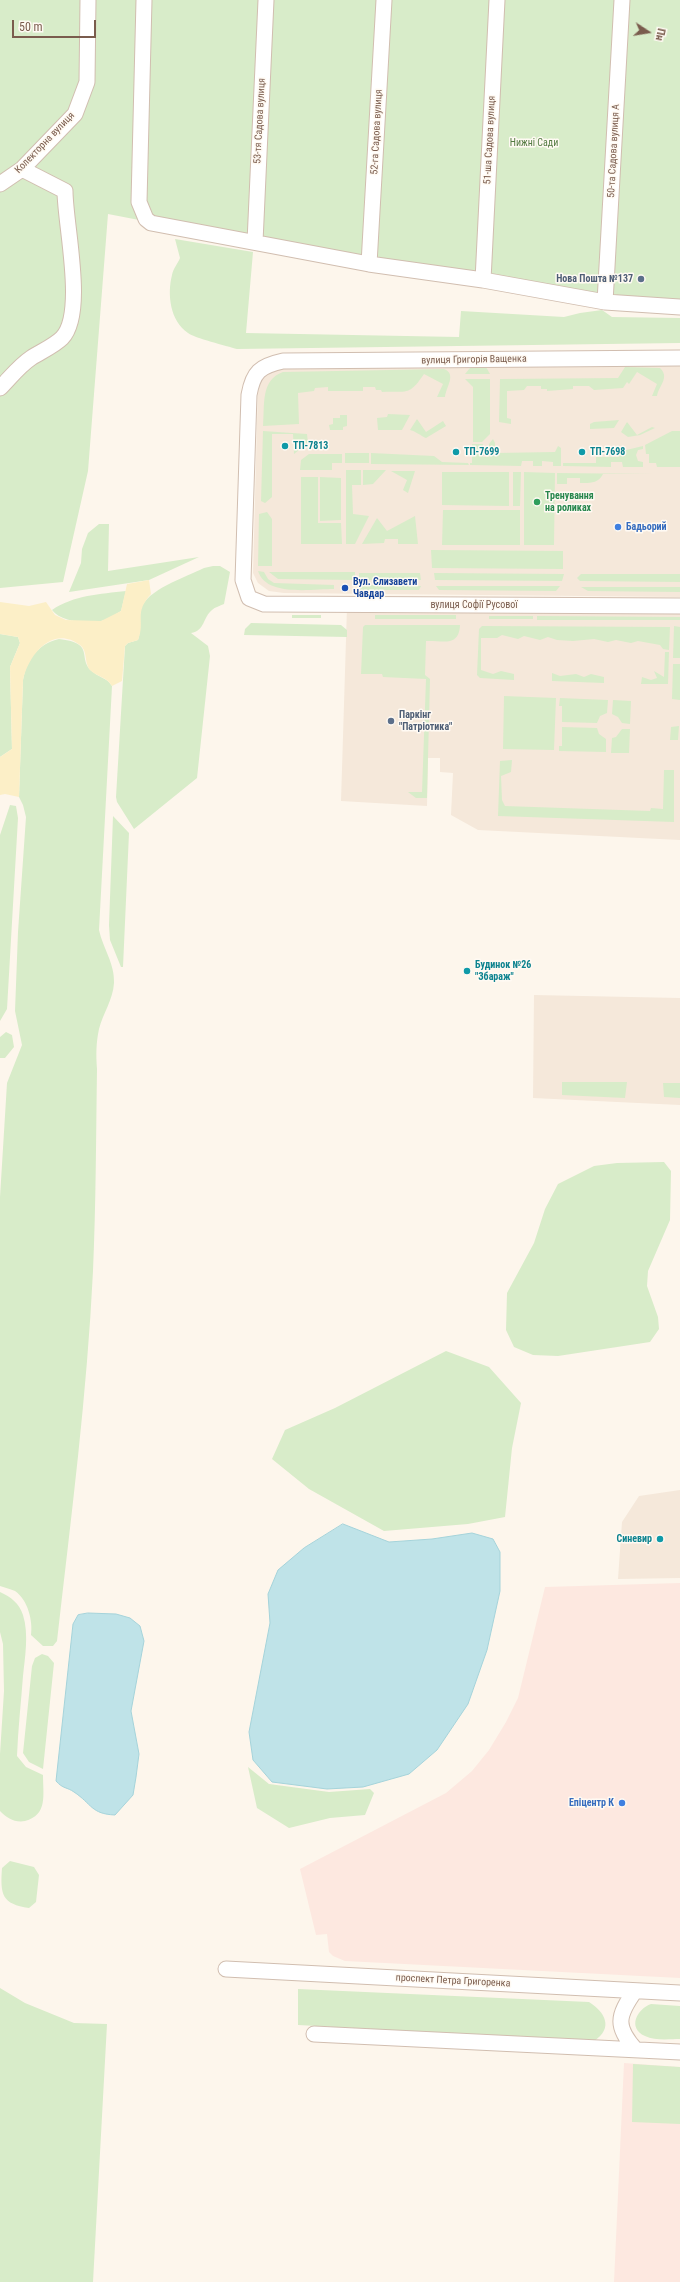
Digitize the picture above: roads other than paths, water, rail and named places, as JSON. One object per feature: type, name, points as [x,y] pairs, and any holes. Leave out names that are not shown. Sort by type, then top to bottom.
[{"type":"street","name":"Колекторна вулиця","points":[[0,184],[22,169],[75,114],[87,82],[88,0]]},
{"type":"street","points":[[144,0],[139,202],[146,219],[151,223],[369,264],[483,280],[605,302],[680,307]]},
{"type":"street","name":"53-тя Садова вулиця","points":[[255,242],[266,0]]},
{"type":"street","name":"52-га Садова вулиця","points":[[369,264],[384,0]]},
{"type":"street","name":"51-ша Садова вулиця","points":[[483,280],[497,0]]},
{"type":"street","name":"50-та Садова вулиця А","points":[[605,302],[622,0]]},
{"type":"street","points":[[0,388],[29,359],[62,338],[72,318],[72,253],[65,209],[65,191],[22,169]]},
{"type":"street","name":"вулиця Григорія Ващенка","points":[[269,364],[283,361],[680,358]]},
{"type":"street","name":"вулиця Софії Русової","points":[[269,364],[259,370],[251,379],[249,395],[243,580],[249,598],[264,604],[680,606]]},
{"type":"street","name":"проспект Петра Григоренка","points":[[226,1969],[680,1993]]},
{"type":"street","points":[[635,1991],[626,2004],[621,2024],[622,2033],[636,2050]]},
{"type":"street","points":[[314,2034],[680,2052]]},
{"type":"water","points":[[343,1524],[389,1542],[432,1539],[472,1533],[493,1539],[500,1552],[500,1591],[487,1650],[468,1704],[437,1750],[409,1774],[363,1787],[327,1789],[272,1782],[253,1760],[249,1732],[270,1623],[268,1594],[278,1570],[304,1548]]},
{"type":"water","points":[[88,1613],[116,1614],[130,1618],[140,1626],[144,1641],[131,1711],[139,1754],[133,1795],[115,1815],[101,1813],[92,1808],[80,1796],[56,1781],[73,1624],[78,1615]]},
{"type":"place","name":"Нова Пошта №137","points":[[641,279]]},
{"type":"place","name":"ТП-7813","points":[[285,446]]},
{"type":"place","name":"ТП-7699","points":[[456,452]]},
{"type":"place","name":"ТП-7698","points":[[582,452]]},
{"type":"place","name":"Тренування на роликах","points":[[537,502]]},
{"type":"place","name":"Бадьорий","points":[[618,527]]},
{"type":"place","name":"Вул. Єлизавети Чавдар","points":[[345,588]]},
{"type":"place","name":"Паркінг \"Патріотика\"","points":[[391,721]]},
{"type":"place","name":"Будинок №26 \"Збараж\"","points":[[467,971]]},
{"type":"place","name":"Синевир","points":[[660,1539]]},
{"type":"place","name":"Епіцентр К","points":[[622,1803]]},
{"type":"park label","name":"Нижні Сади","points":[[534,143]]}]
